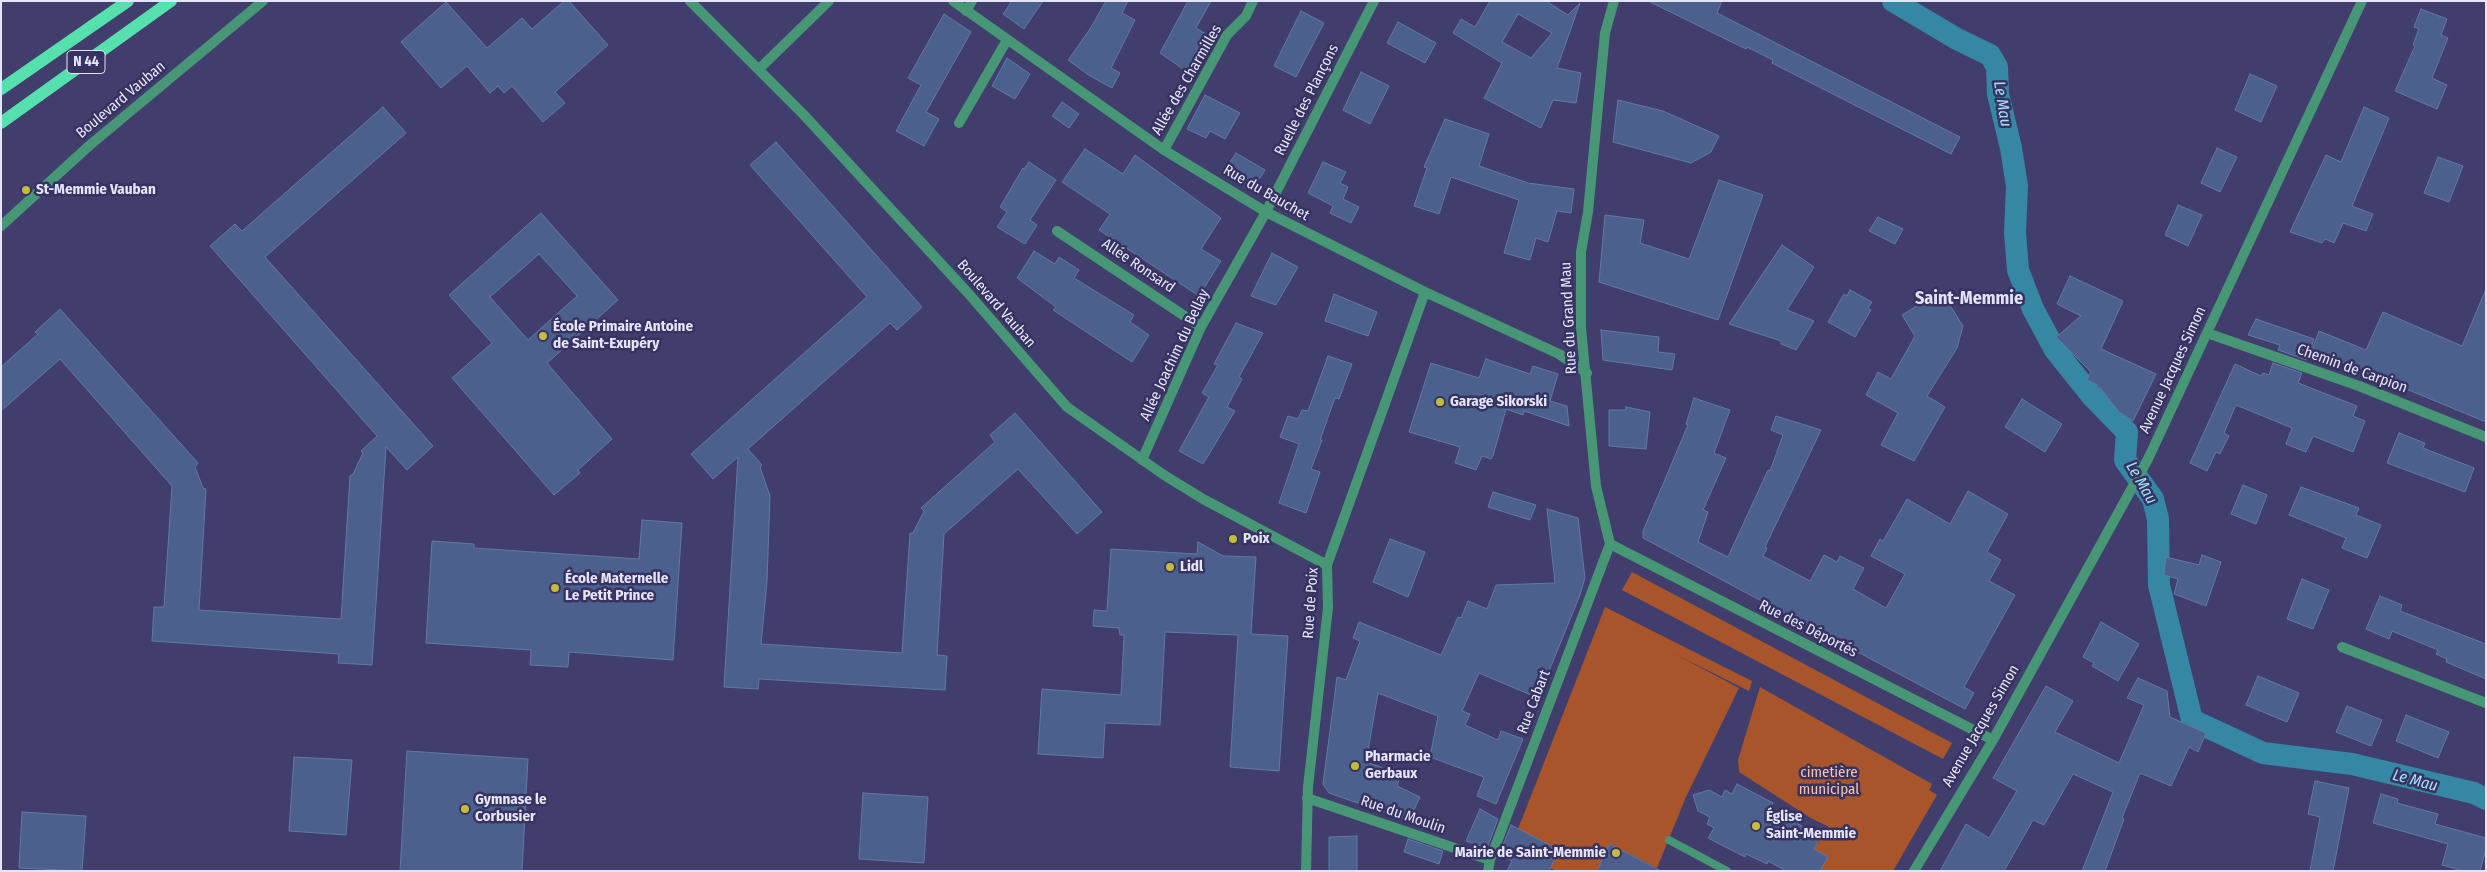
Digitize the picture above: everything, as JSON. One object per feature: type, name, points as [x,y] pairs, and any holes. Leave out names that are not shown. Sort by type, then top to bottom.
[{"type":"main road","name":"N 44","points":[[1,90],[128,1]]},
{"type":"main road","name":"N 44","points":[[1,123],[171,1]]},
{"type":"street","name":"Boulevard Vauban","points":[[1,226],[90,145],[263,1]]},
{"type":"street","name":"Boulevard Vauban","points":[[690,1],[804,115],[955,279],[1067,407],[1142,460],[1203,499],[1327,565]]},
{"type":"street","points":[[758,69],[829,1]]},
{"type":"street","name":"Rue du Bauchet","points":[[953,1],[1164,150],[1266,212],[1425,292],[1559,354],[1586,373]]},
{"type":"street","points":[[966,11],[972,1]]},
{"type":"street","name":"Allée des Charmilles","points":[[1164,150],[1227,35],[1246,16],[1253,1]]},
{"type":"street","name":"Ruelle des Plançons","points":[[1266,212],[1374,1]]},
{"type":"street","name":"Rue du Grand Mau","points":[[1610,544],[1596,486],[1581,328],[1581,252],[1588,212],[1605,33],[1614,1]]},
{"type":"street","name":"Avenue Jacques Simon","points":[[1914,871],[1993,740],[2148,459],[2362,1]]},
{"type":"street","points":[[959,123],[1007,40]]},
{"type":"street","name":"Allée Joachim du Bellay","points":[[1142,460],[1201,327],[1266,212]]},
{"type":"street","name":"Allée Ronsard","points":[[1057,231],[1201,327]]},
{"type":"street","name":"Rue de Poix","points":[[1306,871],[1307,798],[1328,608],[1327,565],[1425,292]]},
{"type":"street","name":"Chemin de Carpion","points":[[2207,333],[2359,386],[2486,437]]},
{"type":"street","name":"Rue des Déportés","points":[[1610,544],[1993,740]]},
{"type":"street","name":"Rue Cabart","points":[[1488,871],[1490,860],[1610,544]]},
{"type":"street","points":[[2342,647],[2486,703]]},
{"type":"street","name":"Rue du Moulin","points":[[1307,798],[1490,860]]},
{"type":"lane","points":[[1669,840],[1727,871]]},
{"type":"green space","points":[[1632,572],[1952,743],[1943,759],[1622,590]]},
{"type":"green space","points":[[1605,607],[1752,681],[1749,691],[1673,653],[1739,688],[1686,797],[1657,868],[1610,844],[1597,871],[1556,871],[1550,868],[1518,829]]},
{"type":"green space","name":"cimetière municipal","points":[[1760,687],[1932,784],[1929,790],[1937,795],[1893,871],[1820,871],[1828,857],[1814,849],[1829,827],[1809,817],[1739,772],[1738,760]]},
{"type":"building","points":[[564,1],[569,1],[608,45],[555,92],[565,103],[543,122],[512,86],[504,93],[498,86],[490,93],[467,66],[441,88],[401,42],[446,2],[487,48],[522,18],[532,29]]},
{"type":"building","points":[[1012,1],[1043,1],[1024,29],[1003,14]]},
{"type":"building","points":[[1106,1],[1128,1],[1122,13],[1135,20],[1111,68],[1120,73],[1112,88],[1090,76],[1068,60],[1090,29]]},
{"type":"building","points":[[1188,1],[1211,1],[1196,28],[1206,34],[1186,71],[1160,53]]},
{"type":"building","points":[[1490,1],[1546,1],[1568,15],[1580,3],[1557,68],[1581,73],[1576,103],[1553,100],[1541,128],[1484,98],[1502,63],[1453,33],[1461,19],[1475,27]],"holes":[[[1518,14],[1552,33],[1531,58],[1502,42]]]},
{"type":"building","points":[[1648,1],[1722,1],[1717,13],[1960,137],[1951,154],[1772,63],[1773,60],[1747,47],[1746,49]]},
{"type":"building","points":[[2421,9],[2447,19],[2441,35],[2448,38],[2432,78],[2447,85],[2437,109],[2395,91],[2415,46],[2413,45],[2419,29],[2414,27]]},
{"type":"building","points":[[1301,11],[1324,23],[1296,77],[1274,66]]},
{"type":"building","points":[[944,14],[971,32],[926,112],[939,119],[924,146],[896,131],[921,85],[908,78]]},
{"type":"building","points":[[1398,22],[1436,43],[1425,63],[1387,43]]},
{"type":"building","points":[[1007,58],[1030,74],[1015,99],[992,86]]},
{"type":"building","points":[[1361,72],[1389,86],[1370,124],[1343,110]]},
{"type":"building","points":[[2250,74],[2277,86],[2261,122],[2235,110]]},
{"type":"building","points":[[1205,95],[1240,113],[1225,139],[1210,131],[1206,138],[1187,129]]},
{"type":"building","points":[[1618,100],[1663,111],[1719,136],[1711,152],[1691,163],[1613,142]]},
{"type":"building","points":[[1062,102],[1079,114],[1069,128],[1052,116]]},
{"type":"building","points":[[383,107],[406,133],[265,257],[433,446],[407,470],[386,447],[372,665],[338,663],[339,654],[152,641],[154,607],[164,607],[172,486],[60,359],[1,411],[1,367],[38,334],[35,332],[60,309],[198,463],[195,467],[203,488],[206,489],[199,610],[341,619],[350,476],[353,474],[363,453],[361,451],[377,436],[210,246],[235,224],[242,231]]},
{"type":"building","points":[[2364,107],[2389,118],[2352,206],[2373,214],[2366,231],[2343,223],[2334,243],[2325,239],[2322,243],[2290,232],[2326,155],[2341,162]]},
{"type":"building","points":[[1445,119],[1489,134],[1479,166],[1528,183],[1574,189],[1571,213],[1557,211],[1548,242],[1536,238],[1530,260],[1504,253],[1519,200],[1451,177],[1439,214],[1414,206],[1427,168],[1424,167]]},
{"type":"building","points":[[776,142],[922,307],[897,330],[890,323],[748,449],[762,465],[760,467],[770,496],[767,582],[761,644],[902,653],[910,533],[913,533],[924,511],[921,508],[995,442],[990,435],[1015,413],[1102,512],[1077,534],[1018,469],[944,534],[937,655],[947,656],[945,690],[759,679],[758,689],[724,687],[738,457],[713,479],[691,454],[867,297],[750,165]]},
{"type":"building","points":[[2217,148],[2237,157],[2220,192],[2201,183]]},
{"type":"building","points":[[1085,149],[1123,174],[1135,155],[1221,218],[1201,249],[1221,261],[1199,296],[1099,230],[1110,214],[1062,182]]},
{"type":"building","points":[[1236,153],[1265,170],[1253,189],[1224,171]]},
{"type":"building","points":[[2438,157],[2463,166],[2449,202],[2424,193]]},
{"type":"building","points":[[1029,162],[1056,180],[1030,220],[1037,225],[1025,244],[997,227],[1007,212],[1000,207],[1023,168]]},
{"type":"building","points":[[1323,162],[1346,172],[1340,183],[1348,187],[1343,199],[1359,207],[1351,223],[1330,213],[1333,206],[1308,193]]},
{"type":"building","points":[[1719,180],[1763,195],[1718,320],[1599,282],[1605,215],[1644,220],[1640,243],[1689,259]]},
{"type":"building","points":[[2178,205],[2202,215],[2188,246],[2165,235]]},
{"type":"building","points":[[541,213],[618,300],[547,363],[612,439],[578,470],[580,473],[554,495],[452,378],[492,343],[449,295]],"holes":[[[539,254],[577,296],[528,340],[490,297]]]},
{"type":"building","points":[[1878,217],[1903,229],[1895,244],[1869,231]]},
{"type":"building","points":[[1782,245],[1814,267],[1787,310],[1814,321],[1796,350],[1781,344],[1781,341],[1729,324]]},
{"type":"building","points":[[1034,251],[1055,264],[1059,257],[1079,270],[1074,278],[1134,315],[1130,322],[1149,335],[1132,362],[1053,310],[1056,307],[1017,278]]},
{"type":"building","points":[[1272,253],[1298,267],[1276,305],[1251,296]]},
{"type":"building","points":[[2070,276],[2123,301],[2101,349],[2156,374],[2133,421],[2119,412],[2098,385],[2087,380],[2091,372],[2056,337],[2081,316],[2057,304]]},
{"type":"building","points":[[2486,289],[2486,422],[2312,350],[2319,331],[2366,350],[2383,312],[2462,346]]},
{"type":"building","points":[[1850,290],[1872,302],[1868,308],[1871,310],[1855,337],[1828,322],[1844,294],[1847,296]]},
{"type":"building","points":[[1941,291],[1963,326],[1957,348],[1927,396],[1945,407],[1914,461],[1881,445],[1898,413],[1866,395],[1878,372],[1891,379],[1915,336],[1902,315]]},
{"type":"building","points":[[1334,294],[1377,312],[1368,336],[1325,321]]},
{"type":"building","points":[[2256,319],[2314,339],[2307,360],[2278,350],[2280,345],[2248,335]]},
{"type":"building","points":[[1236,323],[1263,333],[1239,377],[1242,379],[1227,407],[1235,411],[1203,464],[1179,451],[1209,397],[1202,393],[1218,365],[1214,364]]},
{"type":"building","points":[[1601,330],[1659,337],[1658,352],[1675,354],[1672,370],[1603,360]]},
{"type":"building","points":[[1328,356],[1352,364],[1339,399],[1335,398],[1311,469],[1320,472],[1306,513],[1279,503],[1299,444],[1280,437],[1288,416],[1298,419],[1302,410],[1308,411]]},
{"type":"building","points":[[1486,359],[1530,374],[1533,366],[1558,374],[1550,401],[1567,406],[1569,426],[1524,411],[1523,415],[1506,409],[1493,456],[1491,459],[1482,456],[1476,470],[1455,463],[1460,447],[1409,432],[1431,363],[1479,378]]},
{"type":"building","points":[[2273,363],[2302,373],[2298,383],[2357,406],[2353,416],[2365,421],[2353,452],[2313,436],[2306,452],[2286,444],[2292,428],[2236,405],[2224,433],[2229,436],[2220,454],[2216,452],[2207,471],[2190,463],[2235,364],[2261,376],[2263,373],[2269,375]]},
{"type":"building","points":[[1694,398],[1730,410],[1714,453],[1726,458],[1703,510],[1708,512],[1698,542],[1728,557],[1768,470],[1770,471],[1783,435],[1771,430],[1776,416],[1821,430],[1765,547],[1767,548],[1763,556],[1810,581],[1824,555],[1837,562],[1840,556],[1864,568],[1853,589],[1886,608],[1905,574],[1871,556],[1880,539],[1883,541],[1907,499],[1950,524],[1968,491],[2008,514],[1987,552],[2001,560],[1989,581],[2015,595],[1964,687],[1974,693],[1965,709],[1643,538],[1643,531],[1688,425],[1686,424]]},
{"type":"building","points":[[2022,399],[2062,424],[2045,452],[2005,427]]},
{"type":"building","points":[[1626,407],[1650,412],[1646,449],[1609,446],[1609,410],[1626,410]]},
{"type":"building","points":[[2399,433],[2425,443],[2423,448],[2474,468],[2465,492],[2387,463]]},
{"type":"building","points":[[2243,485],[2267,495],[2256,524],[2231,514]]},
{"type":"building","points":[[2301,487],[2359,508],[2356,515],[2381,525],[2367,558],[2342,548],[2346,538],[2289,515]]},
{"type":"building","points":[[1493,492],[1536,505],[1530,520],[1488,507]]},
{"type":"building","points":[[1547,509],[1578,518],[1585,578],[1580,595],[1538,698],[1479,673],[1462,711],[1470,714],[1465,725],[1498,740],[1501,731],[1523,739],[1496,804],[1477,796],[1484,777],[1430,757],[1438,716],[1378,693],[1366,762],[1401,774],[1397,786],[1420,797],[1409,821],[1329,793],[1323,784],[1337,677],[1346,680],[1360,641],[1353,638],[1359,622],[1441,655],[1458,617],[1461,618],[1468,601],[1487,609],[1496,585],[1555,583]]},
{"type":"building","points":[[642,520],[682,523],[673,660],[569,652],[568,667],[530,665],[531,650],[426,643],[432,541],[474,544],[474,548],[639,559]]},
{"type":"building","points":[[1390,539],[1425,552],[1408,597],[1373,582]]},
{"type":"building","points":[[1198,542],[1223,556],[1256,557],[1251,634],[1288,636],[1279,771],[1230,767],[1238,635],[1165,632],[1160,725],[1105,723],[1103,758],[1038,754],[1042,689],[1121,695],[1124,635],[1120,635],[1119,628],[1093,626],[1094,610],[1107,611],[1111,549],[1197,554]]},
{"type":"building","points":[[2202,555],[2221,562],[2206,606],[2174,594],[2178,579],[2164,575],[2166,557],[2199,565]]},
{"type":"building","points":[[2302,579],[2329,590],[2313,629],[2287,619]]},
{"type":"building","points":[[2380,596],[2402,605],[2400,611],[2486,644],[2486,679],[2446,662],[2447,659],[2436,654],[2438,650],[2392,631],[2389,639],[2366,629]]},
{"type":"building","points":[[2101,622],[2139,644],[2118,681],[2092,666],[2094,663],[2083,657]]},
{"type":"building","points":[[2258,676],[2299,693],[2287,722],[2246,705]]},
{"type":"building","points":[[2138,678],[2167,691],[2170,717],[2206,733],[2198,752],[2189,747],[2171,786],[2140,773],[2122,818],[2124,819],[2105,871],[2082,871],[2113,792],[2073,774],[2044,825],[2033,820],[2004,871],[1940,871],[1966,824],[1989,838],[2017,791],[1993,778],[2046,686],[2073,701],[2055,732],[2119,763],[2144,705],[2127,698]]},
{"type":"building","points":[[2347,706],[2382,720],[2371,746],[2336,732]]},
{"type":"building","points":[[2406,715],[2449,732],[2438,758],[2396,741]]},
{"type":"building","name":"Gymnase le Corbusier","points":[[407,751],[528,759],[522,871],[400,871]]},
{"type":"building","points":[[294,757],[352,760],[346,835],[289,831]]},
{"type":"building","points":[[2315,781],[2349,788],[2333,871],[2310,871],[2320,817],[2308,814]]},
{"type":"building","name":"Église Saint-Memmie","points":[[1737,784],[1773,803],[1770,809],[1821,836],[1814,849],[1828,857],[1820,871],[1786,871],[1768,861],[1767,864],[1746,854],[1745,857],[1708,838],[1714,828],[1707,824],[1710,817],[1698,811],[1693,795],[1709,790],[1722,797],[1725,790],[1732,794]]},
{"type":"building","points":[[863,793],[928,797],[924,863],[859,859]]},
{"type":"building","points":[[2381,794],[2398,799],[2397,803],[2438,814],[2435,824],[2486,838],[2486,849],[2480,871],[2463,871],[2442,865],[2448,844],[2373,823]]},
{"type":"building","points":[[1480,809],[1498,819],[1487,848],[1466,841]]},
{"type":"building","points":[[22,812],[86,816],[82,871],[19,868]]},
{"type":"building","points":[[1511,825],[1559,850],[1549,871],[1507,871],[1512,861],[1506,858],[1507,855],[1500,852]]},
{"type":"building","points":[[1357,836],[1357,871],[1329,871],[1329,837]]},
{"type":"building","points":[[1408,839],[1443,851],[1439,864],[1404,852]]},
{"type":"building","name":"Mairie de Saint-Memmie","points":[[1610,844],[1661,871],[1597,871]]},
{"type":"waterway","name":"Le Mau","points":[[1893,1],[1957,39],[1990,55],[1997,67],[1998,94],[2011,148],[2017,186],[2015,233],[2018,270],[2033,309],[2055,350],[2091,395],[2127,432],[2125,460],[2153,499],[2158,519],[2159,585],[2192,720],[2263,753],[2352,764],[2474,793],[2486,799]]},
{"type":"place","name":"St-Memmie Vauban","points":[[26,190]]},
{"type":"place","name":"École Primaire Antoine de Saint-Exupéry","points":[[543,336]]},
{"type":"place","name":"Garage Sikorski","points":[[1440,402]]},
{"type":"place","name":"Poix","points":[[1233,539]]},
{"type":"place","name":"Lidl","points":[[1170,567]]},
{"type":"place","name":"École Maternelle Le Petit Prince","points":[[555,588]]},
{"type":"place","name":"Pharmacie Gerbaux","points":[[1355,766]]},
{"type":"place","name":"Gymnase le Corbusier","points":[[465,809]]},
{"type":"place","name":"Église Saint-Memmie","points":[[1756,826]]},
{"type":"place","name":"Mairie de Saint-Memmie","points":[[1616,853]]},
{"type":"district","name":"Saint-Memmie","points":[[1969,299]]}]
